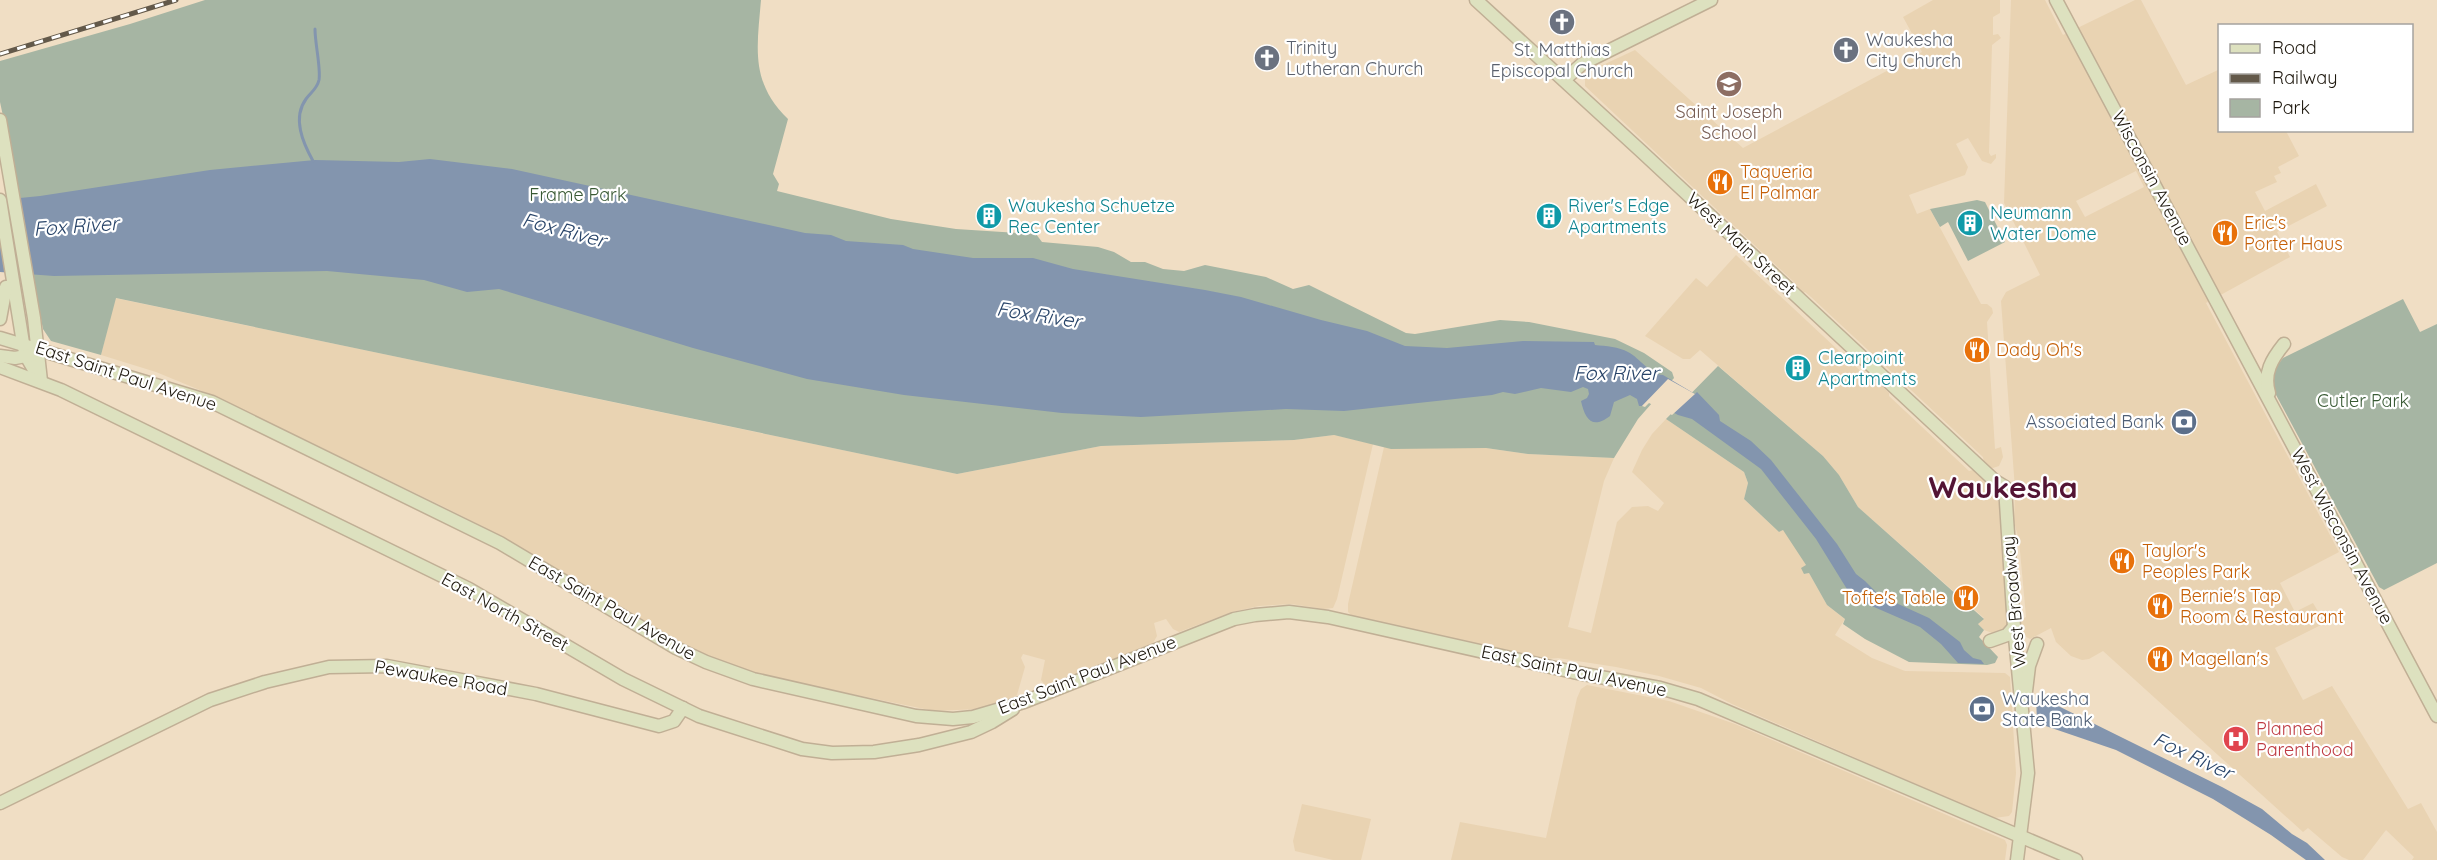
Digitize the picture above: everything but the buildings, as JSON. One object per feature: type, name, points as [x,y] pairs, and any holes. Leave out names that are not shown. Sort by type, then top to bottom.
[{"type":"main road","name":"West Main Street","points":[[1476,0],[1890,385],[1995,481],[2006,487]]},
{"type":"main road","points":[[1564,80],[1582,64],[1691,4],[1711,0]]},
{"type":"main road","name":"Wisconsin Avenue","points":[[2056,0],[2247,357]]},
{"type":"main road","points":[[0,120],[39,349],[41,381]]},
{"type":"main road","points":[[0,200],[19,342],[41,381]]},
{"type":"main road","points":[[0,252],[10,286],[0,318]]},
{"type":"main road","points":[[0,338],[19,342]]},
{"type":"main road","name":"East Saint Paul Avenue","points":[[19,342],[179,390],[221,406],[500,543],[676,648],[733,673],[905,713],[936,718],[973,717],[1024,702],[1234,619],[1265,614],[1300,613],[1328,617],[1572,672],[1645,685],[1698,699],[2076,860]]},
{"type":"main road","points":[[2274,408],[2267,389],[2267,373],[2272,359],[2284,344]]},
{"type":"main road","points":[[0,356],[26,356],[39,349]]},
{"type":"main road","name":"West Wisconsin Avenue","points":[[2247,357],[2437,716]]},
{"type":"main road","name":"East North Street","points":[[0,367],[41,381],[183,447],[469,589],[623,679],[699,716],[802,749],[853,753],[873,752],[947,739],[992,722],[1024,702]]},
{"type":"main road","name":"West Broadway","points":[[2006,487],[2014,627],[2028,774],[2017,860]]},
{"type":"main road","points":[[1990,640],[2007,635],[2014,627]]},
{"type":"main road","points":[[2021,703],[2027,687],[2029,666],[2037,644]]},
{"type":"main road","name":"Pewaukee Road","points":[[0,803],[210,700],[265,682],[329,667],[387,666],[536,694],[658,726],[674,721],[683,708]]},
{"type":"shaded area","points":[[1933,0],[2000,0],[2000,13],[1993,17],[1993,35],[1998,34],[2001,38],[1992,45],[1989,153],[1991,156],[1996,154],[1996,158],[1991,164],[1982,161],[1968,138],[1956,144],[1968,167],[1965,175],[1909,195],[1917,214],[1930,209],[1981,304],[1987,304],[1992,308],[1993,313],[1987,322],[1995,449],[2001,447],[2003,457],[1999,466],[1993,468],[1988,467],[1983,457],[1811,297],[1805,292],[1802,294],[1795,287],[1795,283],[1585,86],[1585,77],[1592,70],[1635,50],[1743,148],[1922,52],[1903,17]]},
{"type":"shaded area","points":[[2011,0],[2045,0],[2063,35],[2135,0],[2141,0],[2186,85],[2218,70],[2218,132],[2287,132],[2299,156],[2278,167],[2281,173],[2274,176],[2277,182],[2255,192],[2265,211],[2316,184],[2327,206],[2277,232],[2290,257],[2206,303],[2339,552],[2280,583],[2295,612],[2313,603],[2325,623],[2275,648],[2303,700],[2332,686],[2408,809],[2421,803],[2437,832],[2437,860],[2412,860],[2414,857],[2386,830],[2363,860],[2349,860],[2342,857],[2308,828],[2303,832],[2103,651],[2089,659],[2082,660],[2071,656],[2056,642],[2051,628],[2030,639],[2019,633],[2018,621],[2026,617],[2019,540],[2014,522],[2015,489],[2001,301],[2006,292],[2040,275],[2004,203]],"holes":[[[2136,171],[2144,187],[2085,217],[2076,201]]]},
{"type":"shaded area","points":[[1736,255],[1867,377],[1872,377],[1889,393],[1889,396],[1969,471],[1973,470],[1995,490],[2001,511],[2009,621],[2004,631],[1995,634],[1984,630],[1978,624],[1984,618],[1858,507],[1839,475],[1823,456],[1700,350],[1690,359],[1683,359],[1645,336],[1696,278],[1707,287]]},
{"type":"shaded area","points":[[115,298],[957,474],[1101,446],[1294,440],[1334,435],[1373,444],[1333,608],[1324,609],[1291,604],[1259,606],[1232,612],[1179,632],[1173,629],[1166,619],[1154,623],[1157,636],[1153,643],[1046,686],[1041,680],[1045,660],[1023,654],[1021,658],[1025,667],[1017,695],[1013,699],[979,709],[934,711],[789,681],[745,670],[700,653],[482,526],[444,507],[219,398],[156,372],[101,355]]},
{"type":"shaded area","points":[[1666,419],[1744,472],[1748,483],[1744,499],[1779,532],[1783,530],[1788,534],[1806,565],[1804,574],[1809,573],[1827,605],[1845,619],[1835,635],[1872,658],[1905,671],[2005,673],[2010,677],[2016,773],[2012,812],[2009,816],[1994,818],[1732,704],[1701,688],[1616,667],[1558,658],[1547,659],[1352,616],[1348,612],[1384,447],[1486,448],[1528,454],[1614,458],[1604,481],[1568,627],[1591,633],[1617,522],[1632,507],[1648,506],[1658,511],[1664,503],[1632,472],[1652,434]]},
{"type":"shaded area","points":[[1587,685],[1669,701],[1735,724],[2005,840],[2007,845],[2005,860],[1451,860],[1460,822],[1546,838],[1577,698],[1581,689]]},
{"type":"shaded area","points":[[1302,804],[1371,819],[1361,860],[1333,860],[1295,851],[1293,841]]},
{"type":"green space","name":"Frame Park","points":[[205,0],[761,0],[758,49],[762,78],[767,92],[788,119],[773,174],[779,184],[777,191],[891,219],[956,229],[1036,234],[1042,242],[1098,247],[1114,252],[1131,262],[1145,262],[1163,269],[1184,271],[1205,265],[1266,277],[1293,289],[1309,285],[1406,333],[1415,334],[1500,320],[1529,322],[1615,339],[1644,353],[1672,372],[1674,378],[1638,419],[1614,458],[1528,454],[1486,448],[1391,449],[1334,435],[1294,440],[1101,446],[957,474],[116,298],[101,355],[51,341],[43,329],[15,190],[15,172],[0,102],[0,61]]},
{"type":"green space","points":[[1977,200],[1985,202],[2005,242],[1968,261],[1948,222],[1940,227],[1930,209]]},
{"type":"green space","name":"Cutler Park","points":[[2403,299],[2420,332],[2437,324],[2437,563],[2384,590],[2379,587],[2275,393],[2272,372],[2283,358]]},
{"type":"green space","points":[[1718,366],[1823,456],[1839,475],[1858,507],[1984,619],[1978,624],[1984,630],[1979,637],[1998,657],[1995,663],[1987,665],[1909,662],[1865,639],[1843,624],[1845,619],[1827,605],[1809,573],[1804,574],[1801,568],[1806,565],[1783,530],[1779,532],[1744,499],[1748,483],[1744,472],[1666,419]]},
{"type":"water","points":[[430,159],[512,169],[805,233],[831,235],[846,241],[903,245],[913,249],[973,258],[1033,258],[1073,269],[1205,290],[1241,297],[1367,331],[1405,346],[1447,348],[1523,341],[1594,342],[1595,345],[1621,349],[1654,372],[1695,394],[1697,392],[1719,415],[1720,421],[1751,441],[1771,460],[1837,544],[1856,574],[1876,592],[1929,618],[1960,642],[1964,650],[1973,658],[1981,660],[1984,664],[1958,663],[1941,644],[1920,627],[1858,600],[1850,594],[1816,539],[1761,469],[1692,419],[1678,415],[1649,399],[1639,406],[1637,399],[1630,395],[1614,402],[1610,416],[1598,422],[1590,420],[1585,413],[1581,401],[1589,394],[1588,389],[1583,387],[1571,392],[1541,388],[1515,394],[1503,392],[1344,411],[1286,409],[1141,417],[1062,413],[904,395],[807,379],[693,348],[499,289],[467,292],[424,280],[327,271],[54,276],[0,272],[0,200],[210,170],[315,160],[399,162]]},
{"type":"water","name":"Fox River","points":[[2036,695],[2262,809],[2292,834],[2307,843],[2325,860],[2306,860],[2213,799],[2116,750],[2037,723]]},
{"type":"pier","points":[[1668,379],[1695,394],[1672,415],[1649,403],[1645,407],[1642,406]]},
{"type":"waterway","points":[[313,161],[299,122],[302,106],[319,80],[315,29]]},
{"type":"railway","points":[[0,54],[176,0]]},
{"type":"place","name":"St. Matthias Episcopal Church","points":[[1562,22]]},
{"type":"place","name":"Waukesha City Church","points":[[1846,50]]},
{"type":"place","name":"Trinity Lutheran Church","points":[[1267,58]]},
{"type":"place","name":"Saint Joseph School","points":[[1729,84]]},
{"type":"place","name":"Taqueria El Palmar","points":[[1720,182]]},
{"type":"place","name":"Waukesha Schuetze Rec Center","points":[[989,216]]},
{"type":"place","name":"River's Edge Apartments","points":[[1549,216]]},
{"type":"place","name":"Neumann Water Dome","points":[[1970,223]]},
{"type":"place","name":"Eric's Porter Haus","points":[[2225,233]]},
{"type":"place","name":"Dady Oh's","points":[[1977,350]]},
{"type":"place","name":"Clearpoint Apartments","points":[[1798,368]]},
{"type":"place","name":"Associated Bank","points":[[2184,422]]},
{"type":"place","name":"Taylor's Peoples Park","points":[[2122,561]]},
{"type":"place","name":"Tofte's Table","points":[[1966,598]]},
{"type":"place","name":"Bernie's Tap Room & Restaurant","points":[[2160,606]]},
{"type":"place","name":"Magellan's","points":[[2160,659]]},
{"type":"place","name":"Waukesha State Bank","points":[[1982,709]]},
{"type":"place","name":"Planned Parenthood","points":[[2236,739]]},
{"type":"district","name":"Waukesha","points":[[2003,488]]}]
